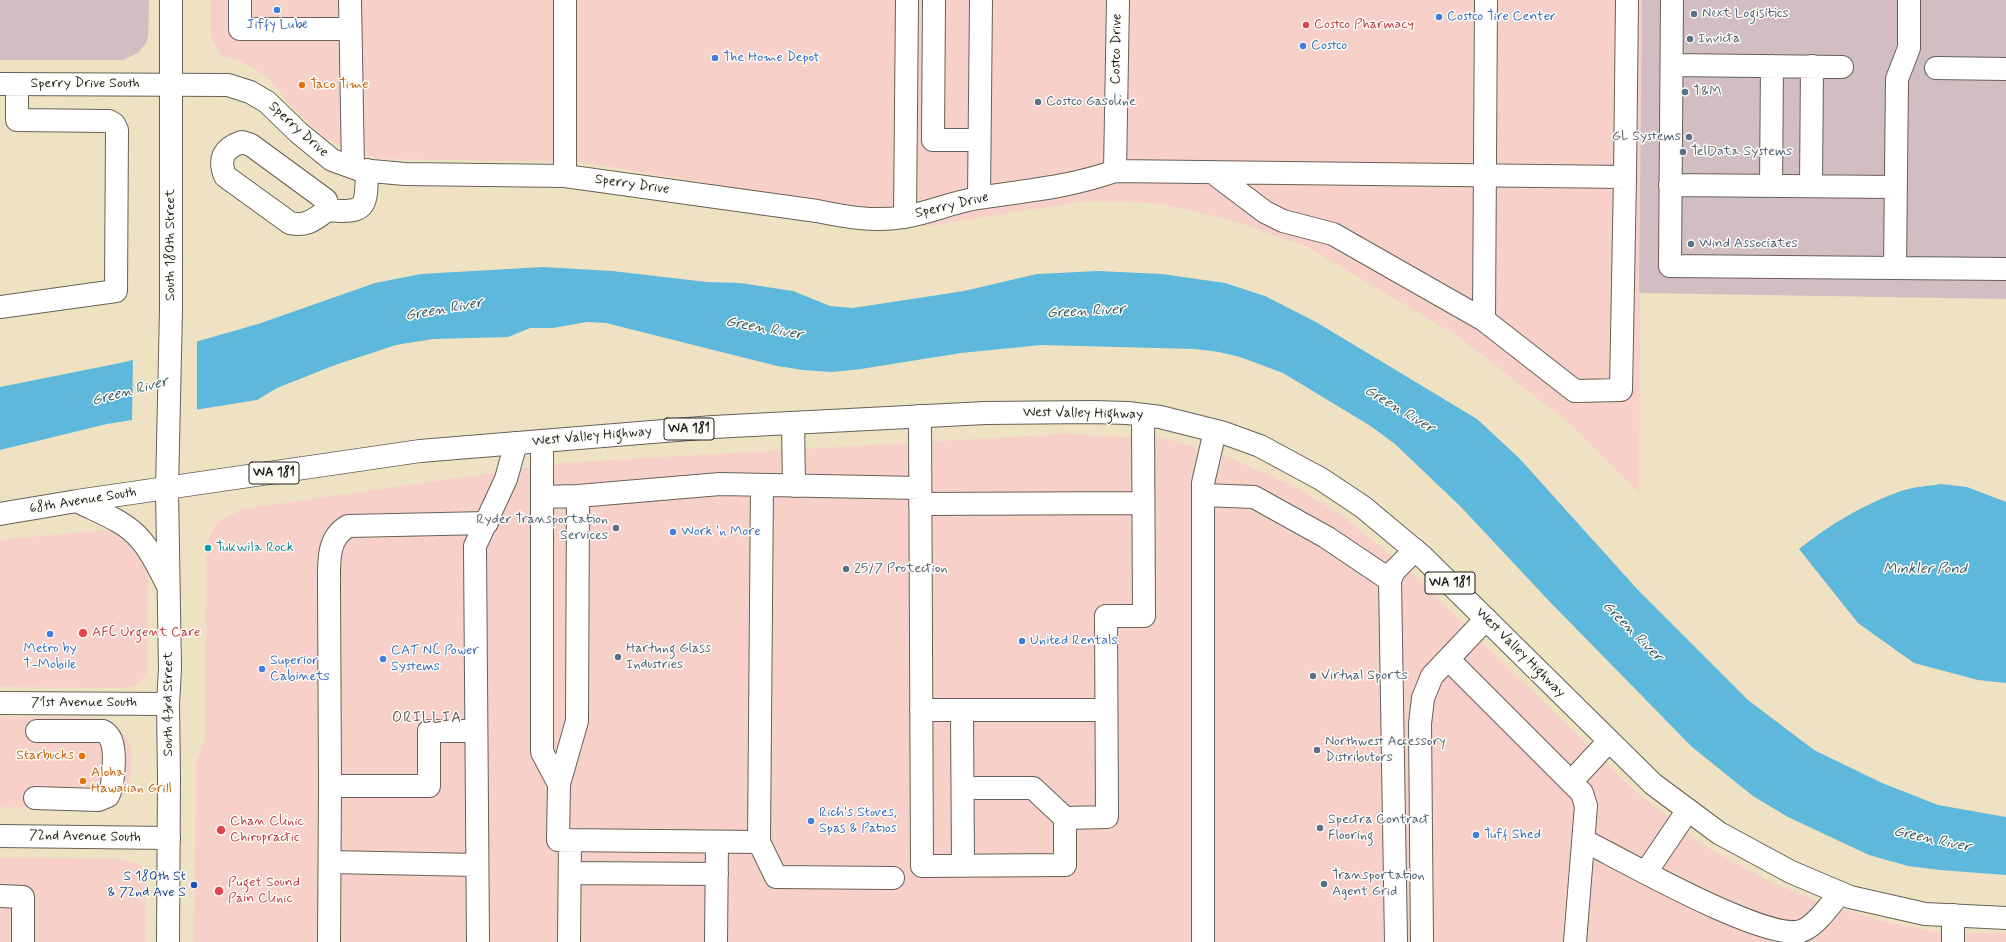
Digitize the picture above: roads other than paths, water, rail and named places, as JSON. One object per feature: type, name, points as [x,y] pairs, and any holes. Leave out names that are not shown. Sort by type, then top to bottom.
[{"type":"main road","name":"South 180th Street","points":[[167,489],[171,310],[171,0]]},
{"type":"main road","points":[[240,0],[240,29],[350,29]]},
{"type":"main road","points":[[328,210],[326,200],[251,145],[242,142],[237,144],[227,150],[222,158],[222,167],[225,176],[290,223],[300,225],[307,223],[328,210],[353,211],[361,207],[366,200],[360,169],[350,29],[350,0]]},
{"type":"main road","points":[[564,0],[564,176]]},
{"type":"main road","points":[[905,217],[907,0]]},
{"type":"main road","points":[[934,0],[933,140],[979,140]]},
{"type":"main road","points":[[979,198],[981,0]]},
{"type":"main road","name":"Costco Drive","points":[[1115,171],[1118,0]]},
{"type":"main road","points":[[1484,320],[1486,0]]},
{"type":"main road","points":[[1212,172],[1265,212],[1283,221],[1333,234],[1484,320],[1575,391],[1621,390],[1627,0]]},
{"type":"main road","points":[[1672,0],[1670,266],[2006,269]]},
{"type":"main road","points":[[1895,268],[1897,79],[1909,48],[1909,0]]},
{"type":"main road","points":[[1672,65],[1842,66]]},
{"type":"main road","points":[[1771,186],[1772,66]]},
{"type":"main road","points":[[1811,186],[1812,66]]},
{"type":"main road","points":[[1936,68],[2006,69]]},
{"type":"main road","name":"Sperry Drive South","points":[[9,84],[170,84]]},
{"type":"main road","points":[[0,307],[116,291],[117,130],[114,124],[109,121],[17,120],[9,84]]},
{"type":"main road","name":"Sperry Drive","points":[[170,84],[228,85],[250,92],[267,102],[299,133],[332,160],[360,169],[405,174],[564,176],[817,211],[855,218],[905,217],[979,198],[1088,181],[1115,171]]},
{"type":"main road","points":[[1115,171],[1625,177]]},
{"type":"main road","points":[[1670,185],[1896,187]]},
{"type":"main road","name":"West Valley Highway","points":[[167,489],[420,452],[713,427],[920,416],[1054,412],[1128,413],[1160,417],[1215,431],[1260,446],[1321,479],[1363,507],[1415,550],[1653,784],[1720,833],[1791,872],[1850,897],[1925,914],[2006,918]]},
{"type":"main road","points":[[963,788],[1033,788],[1066,818],[1107,817],[1106,616],[1144,616],[1143,415]]},
{"type":"main road","points":[[920,416],[922,866],[1066,865],[1066,818]]},
{"type":"main road","points":[[793,423],[794,486]]},
{"type":"main road","points":[[1203,942],[1203,495],[1204,473],[1215,431]]},
{"type":"main road","points":[[542,441],[542,752],[559,784]]},
{"type":"main road","points":[[478,942],[475,546],[487,523],[506,479],[516,443]]},
{"type":"main road","points":[[542,497],[578,496],[720,484],[794,486],[920,496],[1143,503]]},
{"type":"main road","points":[[762,485],[759,842],[776,877],[893,878]]},
{"type":"main road","name":"68th Avenue South","points":[[0,514],[77,501],[167,489]]},
{"type":"main road","name":"South 43rd Street","points":[[167,489],[170,693],[168,704],[168,942]]},
{"type":"main road","points":[[1203,495],[1254,497],[1326,537],[1390,580]]},
{"type":"main road","points":[[578,496],[577,721],[559,784],[558,840],[759,842]]},
{"type":"main road","points":[[77,501],[118,522],[140,538],[149,551],[168,588]]},
{"type":"main road","points":[[330,942],[329,555],[334,540],[342,529],[348,526],[487,523]]},
{"type":"main road","points":[[1396,942],[1390,580],[1394,571],[1415,550]]},
{"type":"main road","points":[[1422,942],[1420,724],[1423,698],[1432,676],[1486,619]]},
{"type":"main road","points":[[1448,659],[1582,793],[1586,806],[1575,942]]},
{"type":"main road","name":"71st Avenue South","points":[[0,703],[168,704]]},
{"type":"main road","points":[[921,710],[1106,710]]},
{"type":"main road","points":[[962,710],[963,865]]},
{"type":"main road","points":[[35,798],[98,800],[108,796],[113,784],[113,743],[108,734],[103,731],[37,731]]},
{"type":"main road","points":[[330,786],[429,786],[429,731],[476,731]]},
{"type":"main road","points":[[1571,782],[1609,741]]},
{"type":"main road","points":[[1646,872],[1688,810]]},
{"type":"main road","name":"72nd Avenue South","points":[[0,836],[169,838]]},
{"type":"main road","points":[[569,942],[570,840]]},
{"type":"main road","points":[[1583,840],[1707,903],[1751,922],[1819,942]]},
{"type":"main road","points":[[716,942],[717,842]]},
{"type":"main road","points":[[330,862],[477,865]]},
{"type":"main road","points":[[570,873],[717,874]]},
{"type":"main road","points":[[1782,932],[1800,932],[1810,927],[1840,893]]},
{"type":"main road","points":[[0,896],[23,897],[23,942]]},
{"type":"main road","points":[[1953,942],[1954,915]]},
{"type":"water","name":"Green River","points":[[543,267],[612,271],[707,282],[740,283],[793,291],[830,306],[853,308],[964,291],[1037,274],[1098,271],[1162,274],[1225,283],[1265,296],[1316,322],[1477,419],[1519,458],[1638,590],[1748,700],[1814,750],[1882,783],[1938,805],[2006,817],[2006,875],[1908,866],[1869,855],[1788,817],[1753,796],[1692,747],[1550,602],[1461,507],[1395,444],[1369,425],[1283,373],[1240,357],[1219,352],[1195,349],[1041,345],[961,353],[861,369],[832,372],[777,366],[606,323],[587,322],[553,328],[530,328],[508,337],[433,339],[396,345],[335,365],[277,388],[257,400],[107,424],[0,450],[0,387],[125,362],[258,324],[375,283],[421,274]]},
{"type":"water","name":"Minkler Pond","points":[[1941,484],[1967,487],[2006,502],[2006,683],[1978,680],[1914,663],[1858,623],[1799,549],[1847,516],[1887,496],[1906,490]]},
{"type":"place","name":"Jiffy Lube","points":[[277,10]]},
{"type":"place","name":"Next Logisitics","points":[[1694,14]]},
{"type":"place","name":"Costco Tire Center","points":[[1439,17]]},
{"type":"place","name":"Costco Pharmacy","points":[[1306,25]]},
{"type":"place","name":"Invicta","points":[[1690,39]]},
{"type":"place","name":"Costco","points":[[1303,46]]},
{"type":"place","name":"The Home Depot","points":[[715,58]]},
{"type":"place","name":"Taco Time","points":[[302,85]]},
{"type":"place","name":"T&M","points":[[1685,92]]},
{"type":"place","name":"Costco Gasoline","points":[[1038,102]]},
{"type":"place","name":"GL Systems","points":[[1689,137]]},
{"type":"place","name":"TelData Systems","points":[[1683,152]]},
{"type":"place","name":"Wind Associates","points":[[1691,244]]},
{"type":"place","name":"Ryder Transportation Services","points":[[616,528]]},
{"type":"place","name":"Work 'n More","points":[[673,532]]},
{"type":"place","name":"Tukwila Rock","points":[[208,548]]},
{"type":"place","name":"25/7 Protection","points":[[846,569]]},
{"type":"place","name":"AFC Urgent Care","points":[[83,633]]},
{"type":"place","name":"Metro by T-Mobile","points":[[50,634]]},
{"type":"place","name":"United Rentals","points":[[1022,641]]},
{"type":"place","name":"Hartung Glass Industries","points":[[618,657]]},
{"type":"place","name":"CAT NC Power Systems","points":[[383,659]]},
{"type":"place","name":"Superior Cabinets","points":[[262,669]]},
{"type":"place","name":"Virtual Sports","points":[[1313,676]]},
{"type":"place","name":"Northwest Accessory Distributors","points":[[1317,750]]},
{"type":"place","name":"Starbucks","points":[[82,756]]},
{"type":"place","name":"Aloha Hawaiian Grill","points":[[83,781]]},
{"type":"place","name":"Rich's Stoves, Spas & Patios","points":[[811,821]]},
{"type":"place","name":"Spectra Contract Flooring","points":[[1320,828]]},
{"type":"place","name":"Chan Clinic Chiropractic","points":[[221,830]]},
{"type":"place","name":"Tuff Shed","points":[[1476,835]]},
{"type":"place","name":"Transportation Agent Grid","points":[[1324,884]]},
{"type":"place","name":"S 180th St & 72nd Ave S","points":[[194,885]]},
{"type":"place","name":"Puget Sound Pain Clinic","points":[[219,891]]},
{"type":"district","name":"ORILLIA","points":[[427,719]]}]
